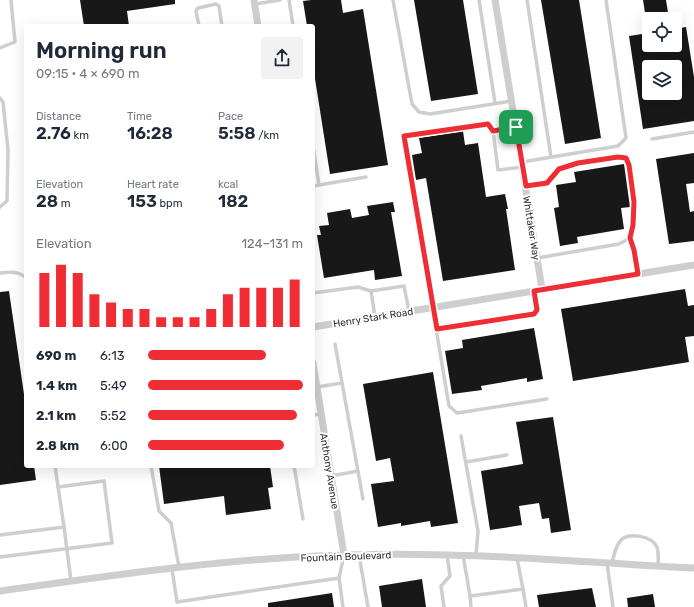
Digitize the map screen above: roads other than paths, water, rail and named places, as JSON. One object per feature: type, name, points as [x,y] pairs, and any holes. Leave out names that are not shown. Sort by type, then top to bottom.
[{"type":"street","name":"Whittaker Way","points":[[495,0],[542,289]]},
{"type":"street","points":[[254,2],[258,24]]},
{"type":"street","name":"Henry Stark Road","points":[[315,327],[694,265]]},
{"type":"street","name":"Anthony Avenue","points":[[315,379],[344,555]]},
{"type":"street","name":"Fountain Boulevard","points":[[0,591],[175,567],[256,559],[344,555],[463,555],[694,568]]},
{"type":"lane","points":[[0,48],[15,42],[11,0]]},
{"type":"lane","points":[[254,2],[280,0]]},
{"type":"lane","points":[[289,0],[294,24]]},
{"type":"lane","points":[[393,0],[412,104],[419,112],[430,114],[512,100]]},
{"type":"lane","points":[[479,0],[495,103]]},
{"type":"lane","points":[[527,0],[551,157]]},
{"type":"lane","points":[[547,398],[457,413],[449,406],[404,136],[488,124],[493,131],[498,170],[551,157],[618,146],[626,138],[606,0]]},
{"type":"lane","points":[[199,24],[196,11],[198,8],[216,4],[219,6],[222,24]]},
{"type":"lane","points":[[0,98],[3,102],[8,150],[7,202],[0,207]]},
{"type":"lane","points":[[493,131],[516,127]]},
{"type":"lane","points":[[652,139],[694,132]]},
{"type":"lane","points":[[526,186],[547,183],[559,169],[578,163],[618,157],[626,158],[629,165],[634,202],[633,225],[630,238],[634,250],[638,274]]},
{"type":"lane","points":[[315,159],[319,185]]},
{"type":"lane","points":[[315,186],[366,177]]},
{"type":"lane","points":[[537,258],[619,244],[630,238]]},
{"type":"lane","points":[[0,273],[19,273],[24,277]]},
{"type":"lane","points":[[315,294],[358,287],[370,291],[404,286],[409,311]]},
{"type":"lane","points":[[370,291],[375,317]]},
{"type":"lane","points":[[437,329],[534,314],[537,310],[534,291]]},
{"type":"lane","points":[[335,344],[363,499]]},
{"type":"lane","points":[[317,387],[342,383]]},
{"type":"lane","points":[[315,415],[321,414]]},
{"type":"lane","points":[[461,436],[478,531],[476,556]]},
{"type":"lane","points":[[466,462],[507,455]]},
{"type":"lane","points":[[56,468],[71,581]]},
{"type":"lane","points":[[151,468],[159,510],[171,523],[178,607]]},
{"type":"lane","points":[[294,468],[303,519]]},
{"type":"lane","points":[[331,476],[358,471]]},
{"type":"lane","points":[[0,557],[30,552],[67,550],[112,543],[104,481],[58,487]]},
{"type":"lane","points":[[0,535],[64,527]]},
{"type":"lane","points":[[613,607],[610,563],[616,547],[622,539],[630,536],[643,537],[651,541],[656,546],[658,566]]},
{"type":"lane","points":[[343,607],[339,578],[344,555]]},
{"type":"lane","points":[[359,555],[368,607]]},
{"type":"lane","points":[[444,607],[441,586],[450,576],[447,555]]},
{"type":"lane","points":[[463,555],[472,607]]},
{"type":"lane","points":[[517,558],[526,607]]},
{"type":"lane","points":[[177,602],[339,578]]},
{"type":"lane","points":[[470,596],[523,590]]}]
